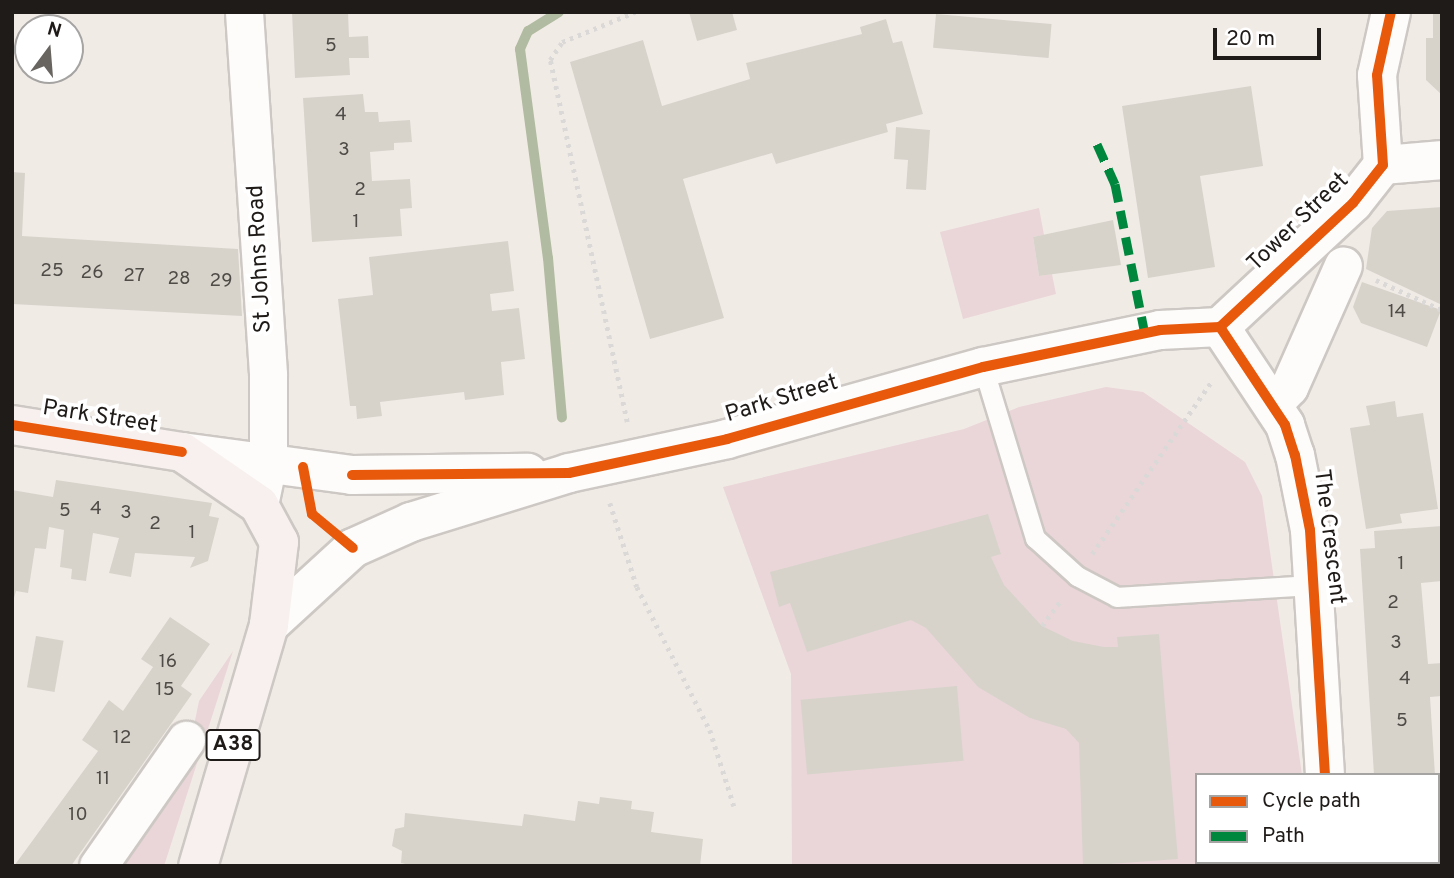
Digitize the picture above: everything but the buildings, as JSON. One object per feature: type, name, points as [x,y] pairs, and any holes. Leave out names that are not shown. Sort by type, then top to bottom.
[{"type":"main road","name":"Park Street","points":[[12,425],[181,452]]},
{"type":"main road","name":"A38","points":[[181,452],[259,505],[279,542],[269,625],[198,866]]},
{"type":"street","name":"St Johns Road","points":[[244,12],[261,234],[268,462],[259,505]]},
{"type":"street","points":[[1391,12],[1377,75],[1383,165],[1442,160]]},
{"type":"street","name":"Tower Street","points":[[1227,338],[1353,204],[1383,165]]},
{"type":"street","points":[[1272,405],[1289,387],[1343,265]]},
{"type":"street","name":"Park Street","points":[[269,625],[353,548],[411,522],[569,473],[620,463],[983,367],[1160,330],[1227,338]]},
{"type":"street","name":"The Crescent","points":[[1227,338],[1272,405],[1295,455],[1310,530],[1325,773]]},
{"type":"street","name":"Park Street","points":[[181,452],[352,475],[569,473]]},
{"type":"street","points":[[97,866],[186,740]]},
{"type":"lane","points":[[983,367],[1035,538],[1077,576],[1117,597],[1315,585]]},
{"type":"path","points":[[635,12],[562,42],[550,60],[620,463],[613,522],[632,574],[710,730],[734,806]]},
{"type":"path","points":[[1343,265],[1442,310]]},
{"type":"path","points":[[1077,576],[1227,338]]},
{"type":"shaded area","points":[[1039,208],[1044,235],[1033,237],[1039,276],[1052,274],[1056,294],[963,319],[940,232]]},
{"type":"shaded area","points":[[1106,387],[1143,392],[1245,462],[1262,496],[1302,773],[1195,773],[1195,864],[1313,866],[792,866],[791,674],[723,487],[964,429],[1019,407]]},
{"type":"shaded area","points":[[233,651],[164,866],[107,866],[188,755],[199,701]]},
{"type":"waterway","points":[[559,12],[528,31],[520,49],[548,258],[562,417]]},
{"type":"marked path","points":[[1097,144],[1115,184],[1145,334]]},
{"type":"cycle path","points":[[1220,327],[1353,203],[1383,165],[1377,75],[1391,12]]},
{"type":"cycle path","points":[[1220,327],[1285,425],[1295,455],[1310,530],[1325,773]]},
{"type":"cycle path","points":[[352,475],[569,473],[727,439],[983,367],[1160,330],[1220,327]]},
{"type":"cycle path","points":[[12,425],[182,452]]},
{"type":"cycle path","points":[[303,467],[312,514],[353,548]]}]
